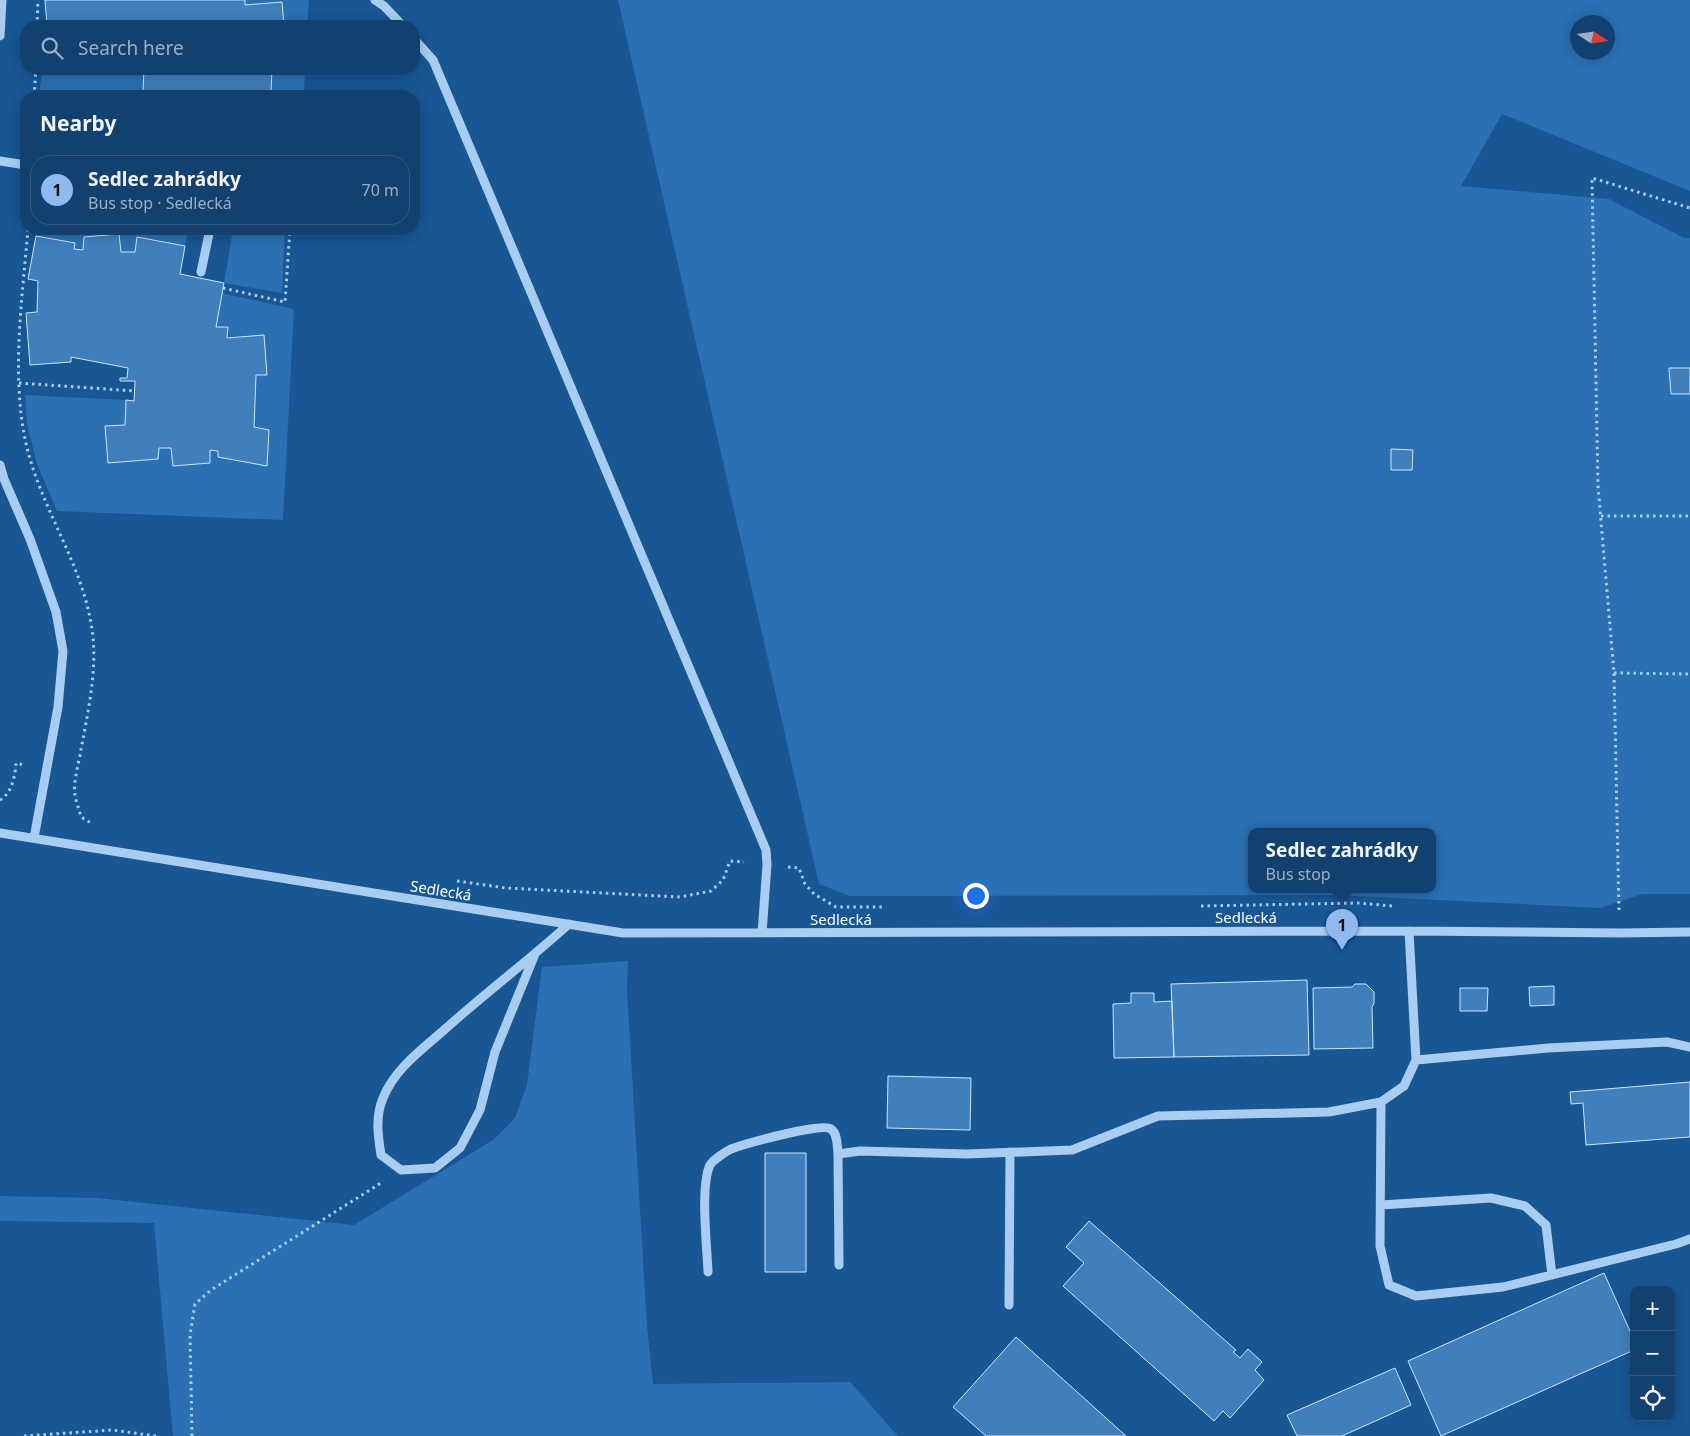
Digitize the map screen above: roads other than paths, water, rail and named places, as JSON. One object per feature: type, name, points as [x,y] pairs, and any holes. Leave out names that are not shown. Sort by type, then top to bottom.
[{"type":"street","points":[[0,36],[2,0]]},
{"type":"street","points":[[375,0],[384,6],[397,20]]},
{"type":"street","points":[[420,45],[433,60],[766,850],[767,865],[762,933]]},
{"type":"street","points":[[0,161],[20,164]]},
{"type":"street","points":[[201,272],[209,235]]},
{"type":"street","points":[[0,465],[4,479],[30,539],[56,612],[63,651],[58,707],[34,838]]},
{"type":"street","name":"Sedlecká","points":[[0,833],[623,933],[1409,930],[1620,934],[1690,932]]},
{"type":"street","points":[[535,954],[495,1052],[480,1110],[460,1148],[435,1168],[400,1170],[381,1155],[377,1125],[382,1099],[399,1070],[478,1000],[569,924]]},
{"type":"street","points":[[838,1154],[860,1151],[967,1154],[1072,1150],[1158,1116],[1328,1112],[1381,1102],[1404,1086],[1416,1060],[1409,930]]},
{"type":"street","points":[[1416,1060],[1548,1048],[1638,1043],[1667,1042],[1690,1047]]},
{"type":"street","points":[[1381,1102],[1380,1246],[1389,1285],[1407,1293],[1416,1296],[1503,1287],[1690,1239]]},
{"type":"street","points":[[708,1272],[705,1181],[711,1163],[730,1150],[801,1130],[824,1126],[831,1128],[836,1134],[838,1154],[839,1265]]},
{"type":"street","points":[[1009,1305],[1010,1152]]},
{"type":"street","points":[[1380,1205],[1491,1198],[1525,1206],[1546,1225],[1552,1275]]},
{"type":"place","name":"Sedlec zahrádky","points":[[1342,950]]}]
